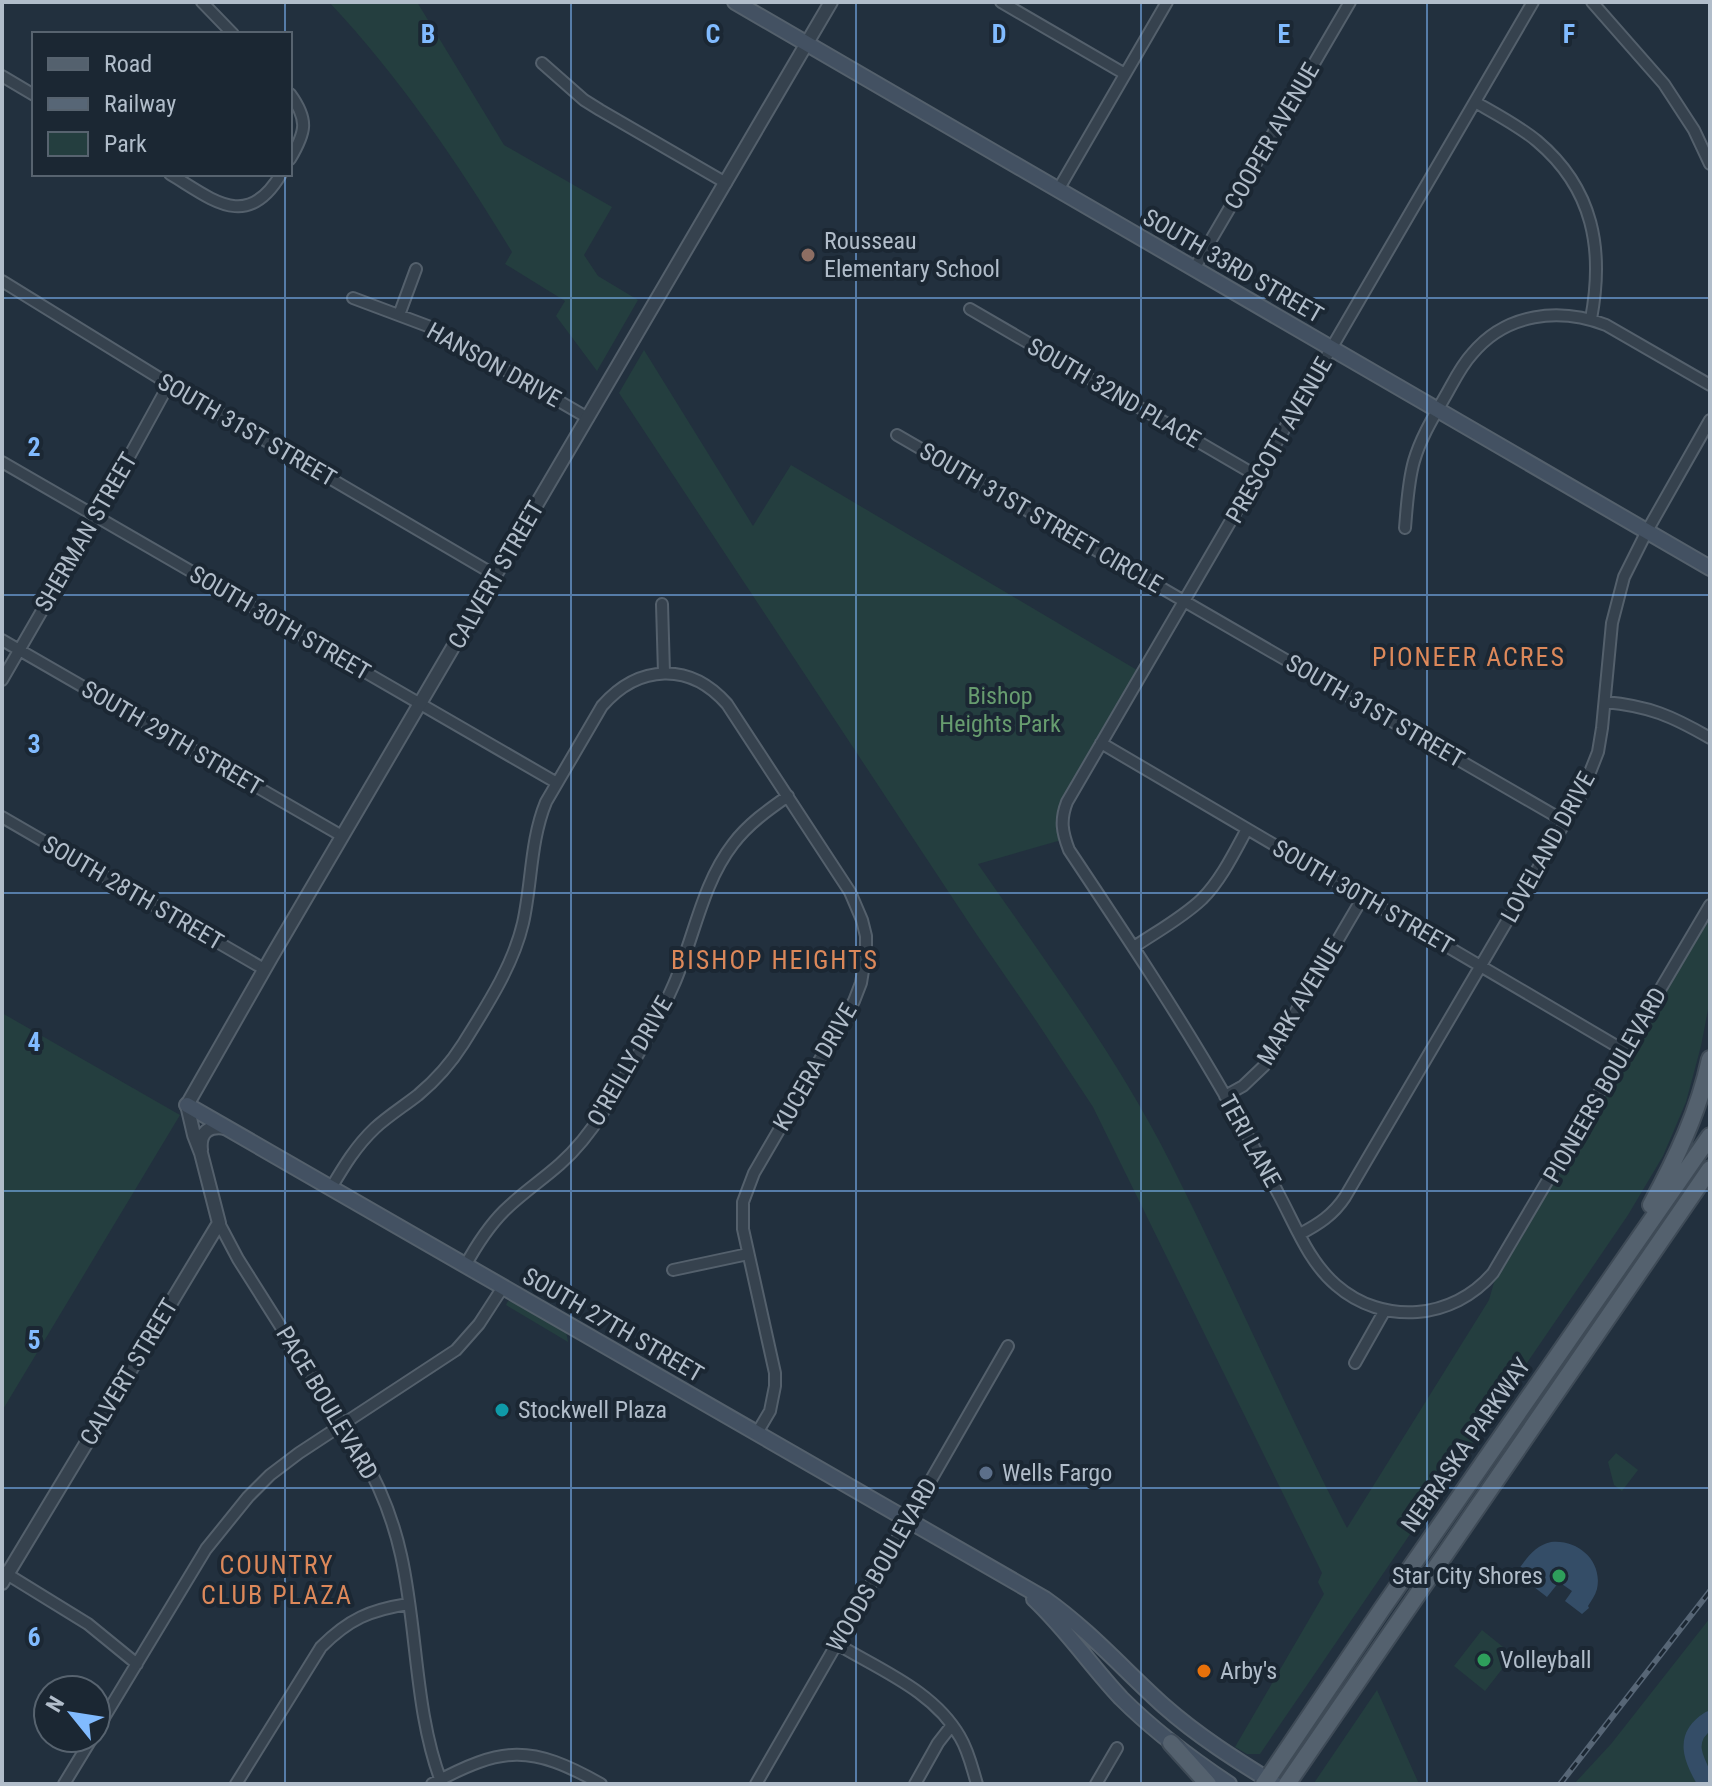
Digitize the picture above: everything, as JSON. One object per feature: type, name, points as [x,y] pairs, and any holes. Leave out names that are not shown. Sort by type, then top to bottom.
[{"type":"main road","name":"SOUTH 33RD STREET","points":[[735,2],[1710,568]]},
{"type":"main road","points":[[1600,1294],[1683,1141],[1710,1059]]},
{"type":"main road","name":"SOUTH 27TH STREET","points":[[187,1105],[1063,1611],[1192,1729],[1269,1782]]},
{"type":"main road","name":"NEBRASKA PARKWAY","points":[[1269,1782],[1382,1609],[1710,1136]]},
{"type":"main road","name":"NEBRASKA PARKWAY","points":[[1287,1784],[1710,1168]]},
{"type":"main road","name":"SOUTH 27TH STREET","points":[[1016,1583],[1042,1607],[1121,1697],[1171,1743],[1229,1784]]},
{"type":"main road","points":[[1079,1649],[1098,1658],[1112,1655]]},
{"type":"main road","points":[[1171,1743],[1208,1784]]},
{"type":"street","points":[[202,2],[231,32]]},
{"type":"street","name":"CALVERT STREET","points":[[187,1105],[831,2]]},
{"type":"street","points":[[1001,2],[1125,74]]},
{"type":"street","points":[[1058,190],[1167,2]]},
{"type":"street","name":"COOPER AVENUE","points":[[1194,269],[1350,2]]},
{"type":"street","name":"PRESCOTT AVENUE","points":[[1065,839],[1062,813],[1067,802],[1533,2]]},
{"type":"street","points":[[1592,2],[1664,84],[1694,130],[1710,164]]},
{"type":"street","points":[[542,63],[584,100],[726,183]]},
{"type":"street","points":[[2,76],[32,94]]},
{"type":"street","points":[[292,97],[304,122],[300,142],[292,156]]},
{"type":"street","points":[[1475,102],[1538,142],[1554,157],[1576,188],[1592,226],[1596,245],[1597,290],[1591,319]]},
{"type":"street","points":[[174,176],[225,205],[238,207],[266,195],[280,176]]},
{"type":"street","points":[[399,315],[416,269]]},
{"type":"street","name":"SOUTH 31ST STREET","points":[[2,281],[169,384],[495,575]]},
{"type":"street","name":"HANSON DRIVE","points":[[353,298],[433,328],[588,418]]},
{"type":"street","name":"SOUTH 32ND PLACE","points":[[970,309],[1257,476]]},
{"type":"street","points":[[1405,528],[1409,481],[1419,445],[1464,364],[1485,340],[1498,331],[1527,318],[1546,315],[1562,314],[1591,319],[1710,385]]},
{"type":"street","name":"SHERMAN STREET","points":[[2,680],[169,384]]},
{"type":"street","name":"LOVELAND DRIVE","points":[[1300,1234],[1331,1215],[1345,1197],[1581,795],[1598,752],[1612,623],[1624,577],[1710,420]]},
{"type":"street","name":"SOUTH 31ST STREET CIRCLE","points":[[897,435],[1185,601]]},
{"type":"street","name":"SOUTH 30TH STREET","points":[[2,462],[557,783]]},
{"type":"street","name":"SOUTH 31ST STREET","points":[[1185,601],[1566,822]]},
{"type":"street","points":[[331,1188],[347,1160],[376,1127],[418,1095],[449,1064],[506,970],[522,926],[540,817],[557,783],[602,706],[613,694],[639,678],[664,673],[662,604]]},
{"type":"street","name":"SOUTH 29TH STREET","points":[[2,640],[342,836]]},
{"type":"street","name":"KUCERA DRIVE","points":[[664,673],[698,680],[719,694],[727,704],[850,892],[866,936],[861,983],[854,1001],[761,1161],[743,1202],[742,1217],[748,1254],[775,1373],[774,1399],[757,1433]]},
{"type":"street","points":[[1605,702],[1649,708],[1685,723],[1710,738]]},
{"type":"street","name":"SOUTH 30TH STREET","points":[[1101,743],[1625,1051]]},
{"type":"street","name":"O'REILLY DRIVE","points":[[465,1266],[502,1213],[561,1164],[590,1132],[660,1014],[719,866],[746,828],[788,796]]},
{"type":"street","name":"SOUTH 28TH STREET","points":[[2,817],[264,969]]},
{"type":"street","points":[[1134,947],[1190,910],[1204,897],[1247,829]]},
{"type":"street","name":"TERI LANE","points":[[1065,839],[1069,850],[1134,947],[1225,1096],[1312,1258],[1336,1285],[1365,1303],[1385,1310],[1417,1313],[1442,1308],[1468,1296],[1499,1265]]},
{"type":"street","name":"MARK AVENUE","points":[[1225,1096],[1243,1086],[1264,1066],[1363,897]]},
{"type":"street","name":"PIONEERS BOULEVARD","points":[[1499,1265],[1710,905]]},
{"type":"street","points":[[187,1105],[219,1223]]},
{"type":"street","points":[[201,1153],[201,1137],[206,1130],[228,1128]]},
{"type":"street","name":"CALVERT STREET","points":[[4,1576],[219,1223]]},
{"type":"street","name":"PACE BOULEVARD","points":[[219,1223],[370,1469],[386,1505],[399,1548],[423,1713],[438,1783]]},
{"type":"street","points":[[673,1270],[748,1254]]},
{"type":"street","points":[[112,1705],[206,1549],[237,1509],[278,1469],[310,1444],[456,1350],[479,1324],[503,1287]]},
{"type":"street","points":[[1355,1363],[1385,1310]]},
{"type":"street","name":"WOODS BOULEVARD","points":[[756,1784],[1008,1346]]},
{"type":"street","points":[[4,1576],[88,1624],[137,1664]]},
{"type":"street","points":[[236,1784],[321,1647],[343,1627],[365,1614],[408,1604]]},
{"type":"street","points":[[837,1644],[918,1692],[937,1707],[966,1749],[977,1784]]},
{"type":"street","points":[[915,1784],[952,1725]]},
{"type":"street","points":[[1096,1784],[1117,1748]]},
{"type":"street","points":[[64,1784],[82,1754]]},
{"type":"street","points":[[438,1783],[482,1760],[529,1755],[558,1762],[601,1784]]},
{"type":"green space","points":[[329,2],[417,2],[504,145],[612,207],[584,255],[598,276],[638,300],[597,371],[556,316],[565,301],[505,264],[512,252],[449,154],[404,91]]},
{"type":"green space","name":"Bishop Heights Park","points":[[644,350],[753,526],[791,465],[1142,673],[1067,802],[1065,839],[978,864],[1079,1009],[1148,1121],[1347,1528],[1489,1300],[1499,1265],[1702,918],[1710,922],[1710,999],[1701,1046],[1686,1102],[1663,1156],[1628,1215],[1260,1754],[1247,1754],[1235,1747],[1324,1594],[1318,1582],[1322,1573],[1093,1107],[619,393]]},
{"type":"green space","points":[[2,1013],[180,1115],[2,1411]]},
{"type":"green space","points":[[508,1301],[566,1331],[568,1342],[506,1305]]},
{"type":"green space","points":[[1616,1453],[1638,1470],[1622,1491],[1614,1485],[1608,1462]]},
{"type":"green space","points":[[1710,1618],[1710,1784],[1574,1784],[1611,1744]]},
{"type":"green space","name":"Volleyball","points":[[1482,1630],[1513,1655],[1485,1691],[1454,1666]]},
{"type":"green space","points":[[1377,1690],[1419,1784],[1315,1784],[1314,1783]]},
{"type":"water","name":"Star City Shores","points":[[1551,1542],[1579,1548],[1596,1569],[1597,1589],[1589,1608],[1582,1614],[1565,1601],[1572,1591],[1559,1582],[1547,1597],[1516,1573],[1535,1550]]},
{"type":"waterway","points":[[1707,1784],[1695,1758],[1693,1742],[1695,1734],[1710,1720]]},
{"type":"railway","points":[[1560,1784],[1710,1591]]},
{"type":"place","name":"Rousseau Elementary School","points":[[808,255]]},
{"type":"place","name":"Stockwell Plaza","points":[[502,1410]]},
{"type":"place","name":"Wells Fargo","points":[[986,1473]]},
{"type":"place","name":"Star City Shores","points":[[1559,1576]]},
{"type":"place","name":"Volleyball","points":[[1484,1660]]},
{"type":"place","name":"Arby's","points":[[1204,1671]]},
{"type":"district","name":"PIONEER ACRES","points":[[1469,657]]},
{"type":"district","name":"BISHOP HEIGHTS","points":[[775,960]]},
{"type":"district","name":"COUNTRY CLUB PLAZA","points":[[277,1580]]}]
